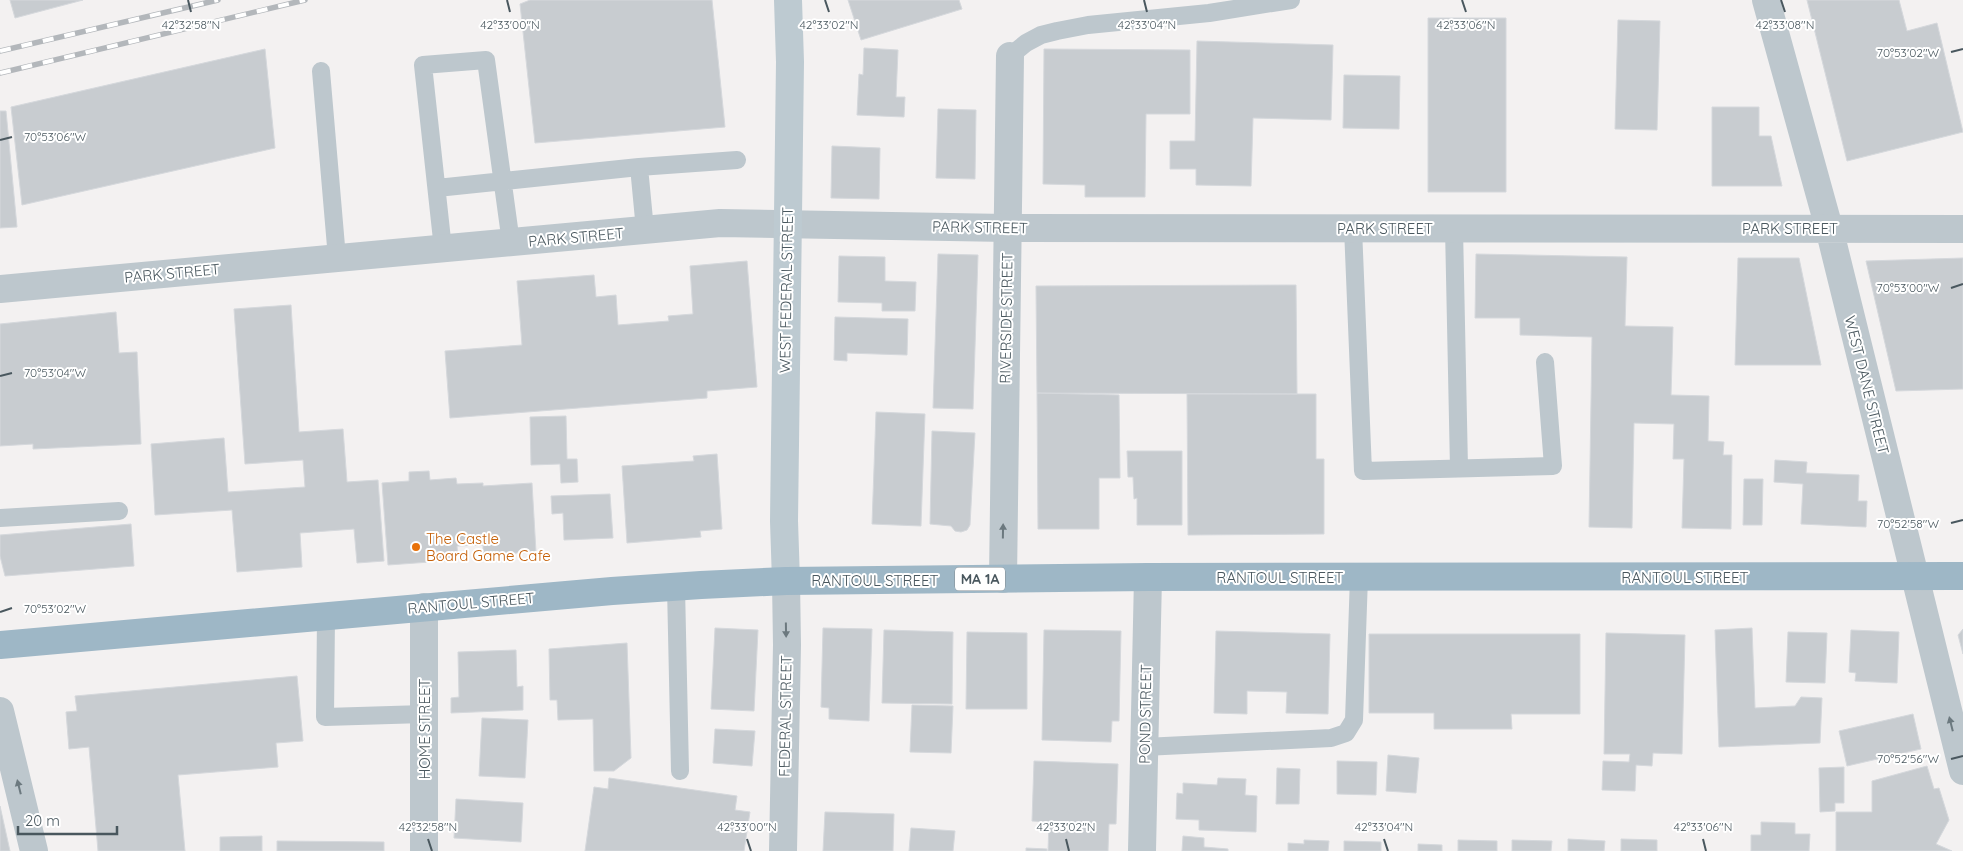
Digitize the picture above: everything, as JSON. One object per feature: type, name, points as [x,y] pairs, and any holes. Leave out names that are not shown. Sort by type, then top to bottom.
[{"type":"highway","name":"RANTOUL STREET","points":[[0,645],[424,607],[676,587],[786,581],[1148,577],[1963,576]]},
{"type":"main road","name":"WEST FEDERAL STREET","points":[[786,581],[784,521],[790,62],[788,0]]},
{"type":"street","name":"WEST DANE STREET","points":[[1766,0],[1829,228],[1963,771]]},
{"type":"street","name":"RIVERSIDE STREET","points":[[1003,579],[1010,56]]},
{"type":"street","name":"PARK STREET","points":[[0,289],[720,223],[1007,228],[1963,229]]},
{"type":"street","name":"POND STREET","points":[[1142,851],[1148,577]]},
{"type":"street","name":"FEDERAL STREET","points":[[783,851],[787,645],[786,581]]},
{"type":"street","name":"HOME STREET","points":[[424,607],[424,851]]},
{"type":"street","points":[[0,711],[34,851]]},
{"type":"lane","points":[[1010,56],[1026,43],[1041,35],[1057,31],[1088,25],[1209,13],[1291,0]]},
{"type":"lane","points":[[443,249],[423,65],[486,60],[511,242]]},
{"type":"lane","points":[[322,71],[337,258]]},
{"type":"lane","points":[[437,188],[639,167],[736,160]]},
{"type":"lane","points":[[639,167],[645,230]]},
{"type":"lane","points":[[1353,228],[1363,471],[1553,466],[1545,362]]},
{"type":"lane","points":[[1454,228],[1459,468]]},
{"type":"lane","points":[[0,518],[119,511]]},
{"type":"lane","points":[[1144,748],[1331,738],[1346,733],[1354,720],[1358,577]]},
{"type":"lane","points":[[676,587],[680,771]]},
{"type":"lane","points":[[326,616],[326,717],[424,714]]},
{"type":"building","points":[[10,0],[83,0],[15,18]]},
{"type":"building","points":[[530,0],[712,0],[725,127],[535,143],[520,4]]},
{"type":"building","points":[[848,0],[959,0],[962,9],[861,40]]},
{"type":"building","points":[[1807,0],[1899,0],[1907,31],[1937,23],[1963,132],[1847,161]]},
{"type":"building","points":[[1428,18],[1506,18],[1506,192],[1428,192]]},
{"type":"building","points":[[1618,20],[1660,21],[1657,130],[1615,129]]},
{"type":"building","points":[[1197,41],[1333,45],[1331,120],[1253,118],[1251,186],[1196,185],[1196,169],[1170,169],[1170,141],[1195,141]]},
{"type":"building","points":[[864,48],[898,50],[896,97],[905,97],[904,117],[857,115],[859,74],[863,75]]},
{"type":"building","points":[[265,49],[275,148],[22,205],[11,107]]},
{"type":"building","points":[[1044,49],[1190,50],[1190,114],[1146,114],[1145,197],[1085,197],[1085,185],[1043,184]]},
{"type":"building","points":[[1344,75],[1400,76],[1399,129],[1343,128]]},
{"type":"building","points":[[1712,107],[1759,107],[1759,136],[1771,136],[1782,186],[1712,186]]},
{"type":"building","points":[[938,109],[976,110],[975,179],[936,178]]},
{"type":"building","points":[[0,111],[6,111],[17,227],[0,228]]},
{"type":"building","points":[[832,146],[880,148],[879,199],[831,198]]},
{"type":"building","points":[[938,254],[978,255],[973,409],[933,408]]},
{"type":"building","points":[[1476,254],[1627,257],[1625,326],[1673,327],[1671,395],[1709,396],[1708,441],[1724,442],[1723,455],[1732,455],[1731,529],[1682,528],[1684,459],[1673,459],[1674,424],[1634,423],[1632,528],[1589,527],[1592,337],[1520,335],[1520,318],[1475,318]]},
{"type":"building","points":[[839,256],[885,257],[885,281],[916,282],[915,311],[882,311],[882,303],[838,302]]},
{"type":"building","points":[[1738,258],[1799,258],[1821,365],[1735,365]]},
{"type":"building","points":[[1963,258],[1963,389],[1896,391],[1866,261]]},
{"type":"building","points":[[747,261],[757,387],[707,391],[707,398],[450,418],[445,351],[522,345],[517,281],[594,275],[596,297],[616,295],[618,325],[669,321],[668,316],[693,314],[690,266]]},
{"type":"building","points":[[1296,285],[1297,394],[1037,393],[1036,286]]},
{"type":"building","points":[[291,305],[299,432],[343,429],[347,482],[378,480],[384,561],[357,563],[354,529],[300,533],[302,567],[237,572],[232,510],[155,515],[151,444],[224,438],[228,492],[305,487],[303,460],[245,464],[234,309]]},
{"type":"building","points":[[116,312],[119,353],[137,352],[141,444],[33,449],[33,444],[0,446],[0,324]]},
{"type":"building","points":[[835,317],[908,319],[907,355],[847,353],[847,361],[834,360]]},
{"type":"building","points":[[1037,393],[1119,395],[1120,478],[1099,478],[1099,529],[1038,529]]},
{"type":"building","points":[[1187,394],[1316,394],[1316,459],[1324,459],[1324,534],[1188,535]]},
{"type":"building","points":[[876,412],[925,414],[921,526],[872,524]]},
{"type":"building","points":[[566,416],[567,459],[577,459],[578,482],[561,483],[560,464],[531,465],[530,417]]},
{"type":"building","points":[[932,431],[975,433],[970,525],[967,530],[961,532],[955,531],[951,526],[930,524]]},
{"type":"building","points":[[1127,451],[1182,451],[1182,525],[1137,525],[1137,498],[1134,499],[1133,477],[1128,477]]},
{"type":"building","points":[[717,454],[722,529],[700,531],[701,537],[627,543],[622,466],[694,461],[693,456]]},
{"type":"building","points":[[1775,460],[1807,462],[1806,473],[1859,475],[1858,501],[1867,501],[1866,527],[1801,524],[1803,484],[1774,482]]},
{"type":"building","points":[[429,471],[430,480],[456,478],[457,484],[483,483],[483,486],[532,483],[536,552],[483,555],[483,545],[457,546],[458,560],[388,565],[382,483],[409,481],[409,472]]},
{"type":"building","points":[[1744,479],[1763,479],[1762,525],[1743,525]]},
{"type":"building","points":[[610,494],[613,538],[564,540],[563,513],[552,514],[551,496]]},
{"type":"building","points":[[131,524],[134,566],[5,576],[0,556],[0,535]]},
{"type":"building","points":[[715,628],[758,630],[754,711],[711,709]]},
{"type":"building","points":[[823,628],[872,629],[869,721],[829,719],[829,708],[821,707]]},
{"type":"building","points":[[1752,628],[1755,708],[1795,706],[1801,697],[1822,698],[1820,743],[1719,747],[1715,630]]},
{"type":"building","points":[[1963,629],[1963,654],[1958,635]]},
{"type":"building","points":[[884,630],[953,632],[952,704],[882,703]]},
{"type":"building","points":[[1044,630],[1121,631],[1119,721],[1112,721],[1111,742],[1042,740]]},
{"type":"building","points":[[1851,630],[1899,632],[1897,683],[1855,681],[1856,673],[1849,672]]},
{"type":"building","points":[[1216,631],[1330,634],[1328,714],[1286,713],[1287,692],[1247,691],[1247,714],[1214,713]]},
{"type":"building","points":[[967,632],[1027,633],[1027,709],[966,709]]},
{"type":"building","points":[[1788,632],[1827,633],[1825,683],[1786,682]]},
{"type":"building","points":[[1606,633],[1685,635],[1682,754],[1653,753],[1652,766],[1636,765],[1635,791],[1602,790],[1603,761],[1629,762],[1630,754],[1604,754]]},
{"type":"building","points":[[1369,634],[1580,634],[1580,714],[1511,714],[1512,729],[1434,729],[1434,713],[1369,713]]},
{"type":"building","points":[[627,643],[631,758],[614,771],[594,771],[593,719],[558,720],[557,700],[550,700],[549,649]]},
{"type":"building","points":[[516,650],[517,687],[523,686],[523,710],[451,713],[451,698],[459,697],[458,652]]},
{"type":"building","points":[[297,676],[303,741],[276,743],[278,767],[178,775],[185,851],[98,851],[89,747],[69,749],[66,712],[77,711],[75,696]]},
{"type":"building","points":[[912,705],[953,706],[951,753],[910,752]]},
{"type":"building","points":[[1913,714],[1921,749],[1847,766],[1839,731]]},
{"type":"building","points":[[482,718],[528,720],[525,778],[479,776]]},
{"type":"building","points":[[715,729],[755,731],[752,766],[713,763]]},
{"type":"building","points":[[1388,755],[1419,758],[1416,793],[1386,791]]},
{"type":"building","points":[[1034,761],[1118,764],[1116,824],[1109,824],[1108,851],[1048,851],[1049,822],[1032,821]]},
{"type":"building","points":[[1337,761],[1377,762],[1376,795],[1337,794]]},
{"type":"building","points":[[1927,766],[1934,789],[1939,788],[1949,820],[1936,844],[1952,851],[1836,851],[1836,812],[1872,812],[1872,781]]},
{"type":"building","points":[[1844,767],[1844,803],[1835,803],[1835,811],[1820,812],[1819,768]]},
{"type":"building","points":[[1277,768],[1300,769],[1299,804],[1276,804]]},
{"type":"building","points":[[609,778],[737,796],[735,810],[750,812],[744,851],[585,851],[594,787],[608,789]]},
{"type":"building","points":[[1218,778],[1246,779],[1245,795],[1257,796],[1256,832],[1199,830],[1199,820],[1176,819],[1177,793],[1183,794],[1183,783],[1217,785]]},
{"type":"building","points":[[456,799],[523,803],[521,842],[454,838]]},
{"type":"building","points":[[0,806],[10,851],[0,851]]},
{"type":"building","points":[[825,812],[894,814],[893,851],[823,851]]},
{"type":"building","points":[[1761,822],[1795,823],[1795,834],[1810,834],[1809,851],[1751,851],[1751,835],[1761,835]]},
{"type":"building","points":[[911,828],[955,831],[953,851],[909,851]]},
{"type":"building","points":[[262,836],[262,851],[220,851],[220,837]]},
{"type":"building","points":[[1183,836],[1204,838],[1204,847],[1228,849],[1228,851],[1182,851]]},
{"type":"building","points":[[1568,839],[1605,841],[1604,851],[1568,851]]},
{"type":"building","points":[[1621,839],[1657,840],[1657,851],[1621,851]]},
{"type":"building","points":[[1304,840],[1329,841],[1328,851],[1288,851],[1288,843],[1304,844]]},
{"type":"building","points":[[1458,840],[1497,841],[1497,851],[1458,851]]},
{"type":"building","points":[[1512,840],[1552,841],[1551,851],[1512,851]]},
{"type":"building","points":[[277,841],[384,842],[384,851],[277,851]]},
{"type":"building","points":[[1344,841],[1381,842],[1381,851],[1344,851]]},
{"type":"building","points":[[1418,844],[1442,845],[1442,851],[1418,851]]},
{"type":"building","points":[[1026,848],[1047,849],[1047,851],[1026,851]]},
{"type":"railway","points":[[0,51],[218,0]]},
{"type":"railway","points":[[0,73],[305,0]]},
{"type":"place","name":"The Castle Board Game Cafe","points":[[416,547]]}]
